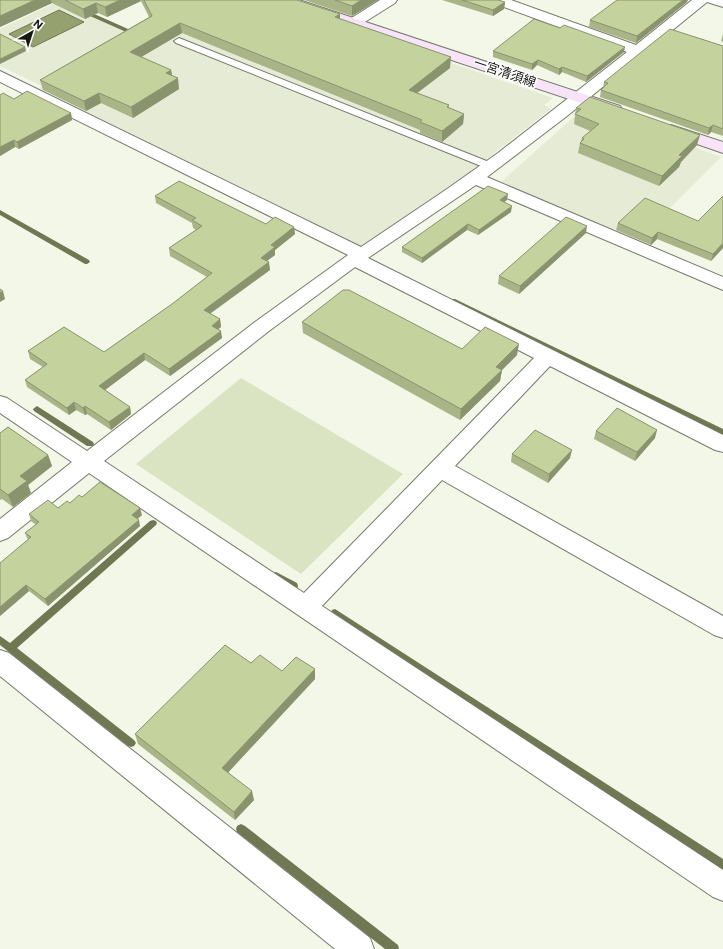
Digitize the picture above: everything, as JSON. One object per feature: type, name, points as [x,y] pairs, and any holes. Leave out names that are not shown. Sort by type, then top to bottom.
[{"type":"main road","name":"一宮清須線","points":[[285,0],[355,22],[625,113]]},
{"type":"main road","points":[[655,124],[723,148]]},
{"type":"street","points":[[355,22],[390,0]]},
{"type":"street","points":[[498,0],[638,51]]},
{"type":"street","points":[[0,532],[87,462],[301,296],[474,178],[580,97],[701,0]]},
{"type":"street","points":[[713,0],[723,3]]},
{"type":"street","points":[[666,28],[680,33]]},
{"type":"street","points":[[0,76],[358,256],[548,356],[723,444]]},
{"type":"street","points":[[474,178],[723,284]]},
{"type":"street","points":[[305,608],[548,356]]},
{"type":"street","points":[[0,403],[723,887]]},
{"type":"street","points":[[440,468],[723,628]]},
{"type":"street","points":[[0,661],[359,949]]},
{"type":"lane","points":[[179,41],[490,166]]},
{"type":"shaded area","points":[[59,1],[135,35],[150,26],[396,44],[553,98],[544,105],[551,109],[467,174],[360,247],[39,88],[42,86],[0,66],[0,29]]},
{"type":"shaded area","points":[[59,10],[84,22],[33,47],[9,34]]},
{"type":"shaded area","points":[[585,107],[721,157],[666,212],[642,203],[614,230],[501,182]]},
{"type":"shaded area","points":[[241,378],[403,474],[301,574],[136,464]]},
{"type":"building","points":[[0,0],[35,0],[0,16]]},
{"type":"building","points":[[65,0],[120,0],[105,7],[96,3],[83,9]]},
{"type":"building","points":[[144,0],[297,0],[340,14],[335,17],[451,57],[409,90],[449,105],[447,107],[464,114],[442,131],[420,122],[422,120],[180,23],[130,52],[171,70],[166,73],[178,78],[131,107],[99,93],[84,101],[40,80],[152,16]]},
{"type":"building","points":[[335,0],[361,0],[352,6]]},
{"type":"building","points":[[462,0],[498,0],[505,2],[493,10]]},
{"type":"building","points":[[617,0],[683,0],[637,36],[590,20]]},
{"type":"building","points":[[534,19],[560,28],[564,25],[625,47],[587,76],[562,67],[559,69],[538,60],[532,64],[493,51]]},
{"type":"building","points":[[670,29],[723,46],[723,129],[713,125],[709,128],[601,90],[608,83],[604,82]]},
{"type":"building","points":[[0,34],[25,47],[0,59]]},
{"type":"building","points":[[27,91],[71,113],[17,142],[14,140],[0,147],[0,95],[3,93],[14,99]]},
{"type":"building","points":[[590,97],[700,135],[679,155],[682,156],[662,176],[580,143],[584,139],[582,138],[599,124],[575,114],[581,109],[576,108]]},
{"type":"building","points":[[179,181],[266,224],[275,217],[294,227],[271,245],[275,247],[261,258],[269,262],[204,310],[220,319],[212,326],[221,331],[169,369],[144,353],[99,386],[130,407],[109,422],[85,406],[83,408],[74,402],[67,408],[25,380],[47,364],[28,351],[64,327],[104,352],[172,304],[212,273],[169,248],[202,226],[192,220],[196,218],[155,196]]},
{"type":"building","points":[[488,186],[508,194],[500,200],[512,206],[479,230],[468,224],[422,258],[402,247]]},
{"type":"building","points":[[723,196],[723,243],[713,254],[658,232],[652,238],[618,223],[645,198],[698,221]]},
{"type":"building","points":[[566,217],[587,226],[520,286],[499,276]]},
{"type":"building","points":[[343,290],[349,290],[462,349],[485,327],[519,344],[496,367],[502,370],[461,409],[302,322]]},
{"type":"building","points":[[617,408],[657,430],[637,452],[596,431]]},
{"type":"building","points":[[8,427],[48,455],[20,476],[27,481],[8,495],[0,489],[0,433]]},
{"type":"building","points":[[535,430],[572,450],[549,474],[512,454]]},
{"type":"building","points":[[100,482],[140,508],[132,515],[139,520],[45,599],[26,585],[0,607],[0,563],[31,537],[25,533],[39,522],[29,514],[48,500],[58,508],[67,501],[70,503],[79,495],[82,497]]},
{"type":"building","points":[[225,645],[251,663],[260,655],[282,671],[296,657],[315,669],[222,768],[252,791],[234,812],[135,734]]},
{"type":"waterway","points":[[83,11],[135,34]]},
{"type":"waterway","points":[[0,212],[87,262]]},
{"type":"waterway","points":[[453,301],[723,432]]},
{"type":"waterway","points":[[37,409],[90,444]]},
{"type":"waterway","points":[[10,648],[153,523]]},
{"type":"waterway","points":[[276,575],[294,586]]},
{"type":"waterway","points":[[335,613],[723,865]]},
{"type":"waterway","points":[[0,640],[10,648]]},
{"type":"waterway","points":[[10,648],[131,743]]},
{"type":"waterway","points":[[241,829],[394,949]]}]
